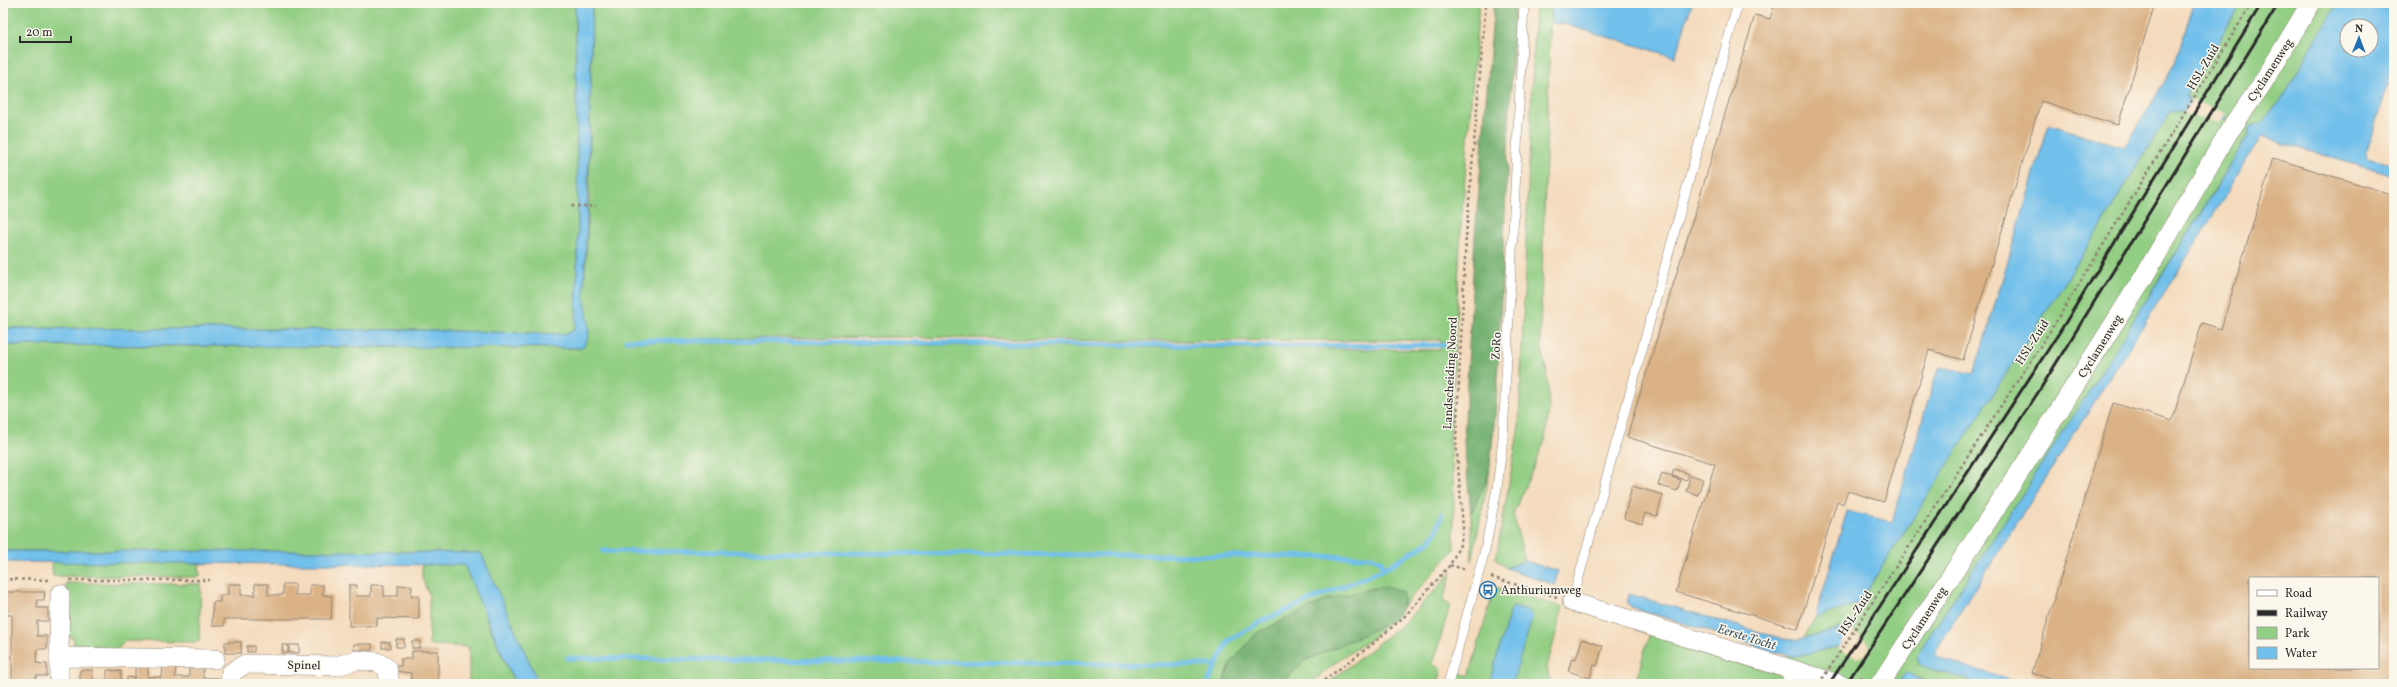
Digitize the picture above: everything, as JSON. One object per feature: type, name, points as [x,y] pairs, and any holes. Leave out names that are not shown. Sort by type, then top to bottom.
[{"type":"street","name":"Cyclamenweg","points":[[1880,684],[2139,285],[2184,212],[2228,132],[2262,84],[2311,3]]},
{"type":"street","points":[[59,684],[60,587]]},
{"type":"street","points":[[1572,602],[1789,677],[1839,684]]},
{"type":"street","points":[[59,657],[215,659]]},
{"type":"street","name":"Spinel","points":[[230,684],[231,673],[245,664],[336,666],[357,660],[377,662],[389,676]]},
{"type":"lane","name":"ZoRo","points":[[1448,684],[1479,573],[1497,488],[1503,439],[1524,3]]},
{"type":"lane","points":[[1572,602],[1738,3]]},
{"type":"path","name":"Landscheiding Noord","points":[[1319,684],[1394,626],[1450,565],[1459,550],[1462,535],[1456,440],[1466,237],[1486,3]]},
{"type":"path","name":"HSL-Zuid","points":[[1819,684],[2052,328],[2252,3]]},
{"type":"path","points":[[571,206],[596,206]]},
{"type":"path","points":[[1450,565],[1572,602]]},
{"type":"path","points":[[3,580],[60,587],[210,580]]},
{"type":"path","points":[[1857,684],[1866,671]]},
{"type":"green space","points":[[3,3],[575,3],[578,216],[576,325],[573,331],[566,334],[414,330],[3,328]]},
{"type":"green space","points":[[592,3],[1479,3],[1461,226],[1450,439],[1454,494],[1454,550],[1403,606],[1403,592],[1329,599],[1257,633],[1231,663],[1223,684],[539,684],[481,554],[487,621],[515,684],[469,684],[469,647],[429,645],[429,595],[422,578],[422,553],[199,564],[200,577],[53,576],[50,551],[3,551],[3,345],[582,348],[589,334],[584,290],[589,200]],"holes":[[[907,337],[1122,341],[1441,340],[1440,350],[625,342],[624,339]]]},
{"type":"green space","points":[[1494,3],[1515,3],[1496,406],[1489,475],[1471,513],[1464,443],[1475,237]]},
{"type":"green space","points":[[1535,3],[1551,3],[1540,337],[1547,374],[1549,407],[1545,441],[1513,514],[1525,561],[1506,568],[1496,559],[1519,426]]},
{"type":"green space","points":[[2241,3],[2338,3],[2279,103],[2262,122],[2249,128],[2249,134],[2077,412],[1920,650],[1918,662],[1920,665],[1979,684],[1942,684],[1915,677],[1907,672],[1899,684],[1862,684],[1781,659],[1836,647],[1845,649],[1841,628],[1804,638],[1815,618],[1858,604],[2087,248],[2170,112],[2182,111],[2222,121],[2226,119],[2225,115],[2189,101],[2186,96]]},
{"type":"green space","points":[[1489,475],[1472,561],[1471,513]]},
{"type":"green space","points":[[1452,572],[1443,601],[1450,605],[1433,665],[1442,668],[1438,684],[1327,684],[1405,622]]},
{"type":"green space","points":[[66,583],[201,584],[199,642],[125,641],[116,651],[104,651],[104,646],[74,646],[73,637],[66,637]]},
{"type":"green space","points":[[1389,587],[1403,592],[1403,606],[1398,615],[1386,624],[1305,661],[1281,684],[1223,684],[1231,663],[1257,633],[1329,599],[1373,588]]},
{"type":"green space","points":[[1495,587],[1563,607],[1547,667],[1550,684],[1457,684],[1460,673],[1469,676]]},
{"type":"green space","points":[[1386,624],[1372,638],[1339,660],[1310,684],[1281,684],[1305,661]]},
{"type":"green space","points":[[1650,632],[1782,675],[1778,684],[1635,684]]},
{"type":"water","points":[[575,3],[592,3],[584,287],[589,327],[586,342],[582,348],[3,345],[3,328],[414,330],[566,334],[573,331],[576,325],[578,216]]},
{"type":"water","points":[[1551,3],[1692,3],[1675,57],[1564,24],[1551,23]]},
{"type":"water","points":[[2194,3],[2241,3],[2186,96],[2189,101],[2225,115],[2227,118],[2222,121],[2182,111],[2170,112],[2087,248],[1858,604],[1815,618],[1847,511],[1892,522],[1938,368],[1942,367],[1974,374],[2048,127],[2051,125],[2123,147],[2126,146],[2174,66]]},
{"type":"water","points":[[2338,3],[2394,3],[2394,60],[2366,154],[2367,157],[2394,165],[2394,176],[2261,137],[2196,243],[1934,653],[1939,658],[2023,684],[1979,684],[1920,665],[1917,658],[1920,650],[2046,458],[2128,329],[2249,134],[2249,127],[2262,122],[2279,103]]},
{"type":"water","points":[[3,551],[340,551],[481,553],[539,684],[515,684],[464,565],[3,562]]},
{"type":"water","points":[[1525,561],[1558,571],[1555,585],[1506,568]]},
{"type":"water","name":"Eerste Tocht","points":[[1629,594],[1783,639],[1796,640],[1844,628],[1868,644],[1845,649],[1836,647],[1792,657],[1631,607],[1627,603]]},
{"type":"water","points":[[1513,607],[1528,611],[1533,616],[1512,684],[1489,684],[1510,611]]},
{"type":"water","points":[[1907,672],[1920,680],[1933,684],[1897,683]]},
{"type":"pier","points":[[2191,100],[2226,113],[2220,123],[2183,113]]},
{"type":"pier","points":[[1851,629],[1870,645],[1870,649],[1864,656],[1857,657],[1838,649]]},
{"type":"building","points":[[1775,3],[2155,3],[2118,125],[2041,101],[1963,360],[1929,350],[1884,502],[1848,491],[1843,504],[1837,501],[1798,629],[1676,592],[1715,464],[1627,437],[1755,15],[1770,19]]},
{"type":"building","points":[[2273,158],[2394,195],[2394,684],[2068,684],[2032,673],[2113,403],[2172,421],[2202,323],[2221,329]]},
{"type":"building","points":[[1674,469],[1689,474],[1687,480],[1672,476]]},
{"type":"building","points":[[1662,474],[1681,480],[1677,491],[1658,485]]},
{"type":"building","points":[[1691,475],[1703,479],[1698,495],[1686,491]]},
{"type":"building","points":[[1632,486],[1663,495],[1657,516],[1645,513],[1642,524],[1624,518]]},
{"type":"building","points":[[228,584],[241,584],[241,595],[255,595],[255,584],[268,584],[268,595],[283,595],[283,584],[295,584],[295,595],[310,595],[310,585],[323,585],[323,595],[332,596],[331,619],[224,619],[224,626],[212,626],[213,602],[220,602],[220,595],[228,595]]},
{"type":"building","points":[[349,585],[357,585],[356,596],[371,596],[371,585],[384,585],[384,596],[398,596],[398,585],[412,586],[411,596],[419,596],[419,619],[377,618],[377,626],[349,626]]},
{"type":"building","points":[[7,592],[45,592],[44,600],[37,600],[37,608],[48,608],[48,621],[37,621],[37,636],[47,636],[47,649],[37,649],[36,663],[47,664],[47,676],[36,676],[36,684],[12,684],[12,615],[7,615]]},
{"type":"building","points":[[396,639],[404,639],[404,647],[396,647]]},
{"type":"building","points":[[1582,639],[1603,646],[1597,666],[1594,665],[1590,678],[1568,671],[1572,658],[1576,659]]},
{"type":"building","points":[[412,641],[420,641],[420,648],[412,648]]},
{"type":"building","points":[[225,642],[241,642],[241,653],[225,653]]},
{"type":"building","points":[[382,642],[390,642],[390,648],[382,648]]},
{"type":"building","points":[[354,644],[372,644],[372,650],[354,650]]},
{"type":"building","points":[[282,645],[288,645],[288,653],[283,653]]},
{"type":"building","points":[[289,645],[299,645],[299,653],[289,653]]},
{"type":"building","points":[[247,646],[254,646],[254,652],[247,652]]},
{"type":"building","points":[[412,651],[438,651],[438,684],[411,684],[411,673],[395,671],[395,666],[401,666],[401,659],[412,659]]},
{"type":"building","points":[[135,666],[148,666],[148,677],[162,677],[163,666],[176,667],[175,677],[189,677],[189,667],[203,667],[203,678],[218,678],[218,684],[72,684],[72,682],[80,681],[80,670],[93,670],[93,681],[107,681],[107,670],[121,671],[121,682],[127,682],[127,677],[135,678]]},
{"type":"waterway","points":[[626,340],[1264,346],[1446,345]]},
{"type":"waterway","points":[[1207,684],[1229,640],[1266,619],[1384,569],[1429,542],[1437,530],[1442,514]]},
{"type":"waterway","points":[[603,551],[1371,557],[1381,561],[1384,569]]},
{"type":"waterway","points":[[567,658],[1215,665]]},
{"type":"railway","points":[[1829,684],[2059,333],[2262,3]]},
{"type":"railway","points":[[1846,684],[2039,391],[2279,3]]},
{"type":"place","name":"Anthuriumweg","points":[[1488,590]]}]
